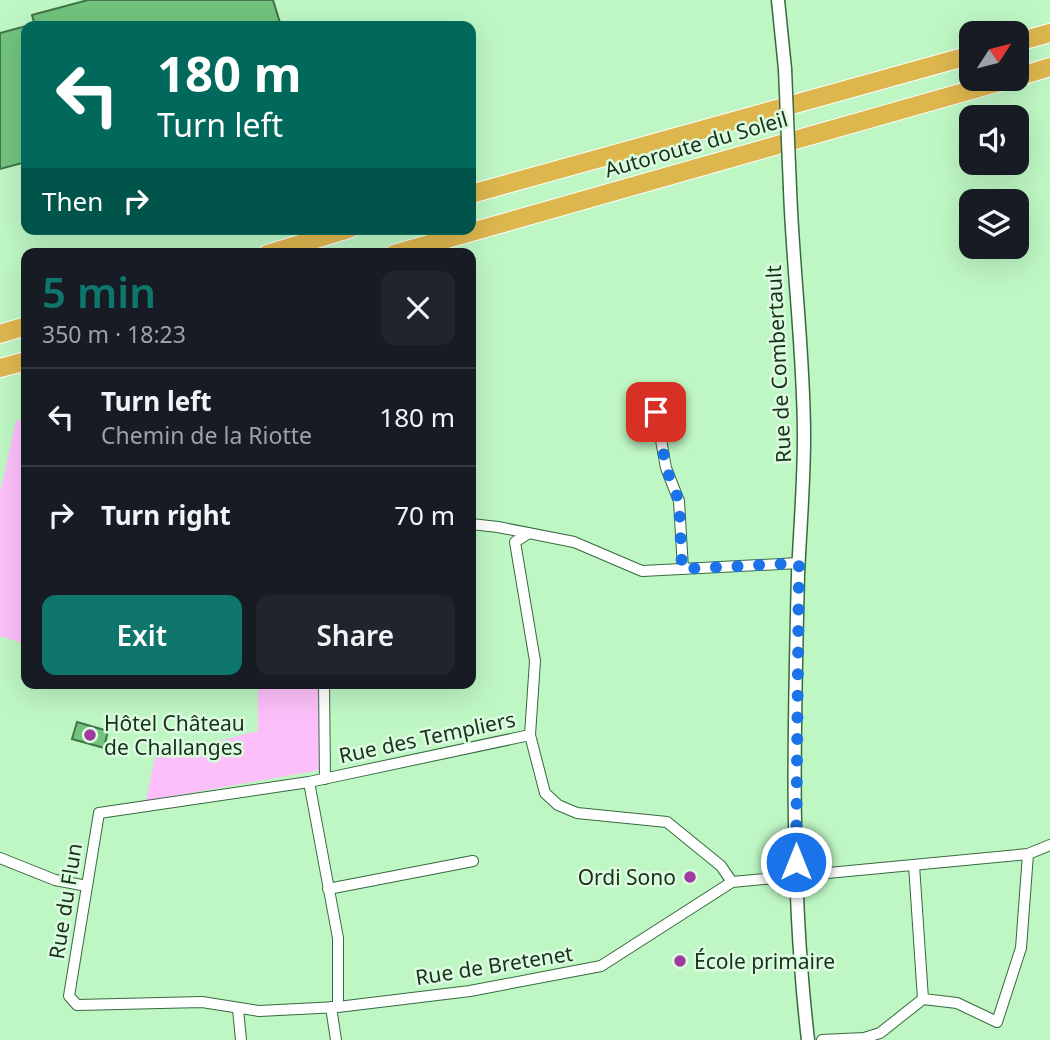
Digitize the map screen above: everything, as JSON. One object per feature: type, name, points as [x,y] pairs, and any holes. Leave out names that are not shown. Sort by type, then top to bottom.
[{"type":"highway","points":[[1029,39],[1050,33]]},
{"type":"highway","name":"Autoroute du Soleil","points":[[476,193],[959,58]]},
{"type":"highway","points":[[1029,73],[1050,67]]},
{"type":"highway","name":"Autoroute du Soleil","points":[[476,231],[968,91]]},
{"type":"highway","points":[[287,248],[329,235]]},
{"type":"highway","name":"Autoroute du Soleil","points":[[415,248],[461,235]]},
{"type":"highway","points":[[0,334],[21,328]]},
{"type":"highway","points":[[0,368],[21,362]]},
{"type":"street","name":"Rue de Combertault","points":[[778,0],[785,69],[793,270],[802,357],[804,438],[799,563],[796,876],[800,965],[808,1040]]},
{"type":"street","points":[[656,412],[666,468],[679,501],[682,569]]},
{"type":"street","points":[[476,525],[574,542],[642,571],[799,563]]},
{"type":"street","points":[[529,533],[515,542],[535,661],[530,735]]},
{"type":"street","points":[[324,689],[325,779]]},
{"type":"street","name":"Rue des Templiers","points":[[99,813],[309,782],[530,735],[545,793],[558,805],[577,813],[667,822],[721,866],[732,882]]},
{"type":"street","points":[[309,782],[338,938],[334,1007],[336,1040]]},
{"type":"street","name":"Rue du Flun","points":[[69,996],[99,813]]},
{"type":"street","points":[[732,882],[1028,854],[1050,845]]},
{"type":"street","points":[[822,1040],[864,1038],[880,1033],[923,999],[957,1003],[998,1022],[1021,948],[1028,854]]},
{"type":"street","points":[[0,858],[55,880],[87,886]]},
{"type":"street","points":[[328,889],[473,861]]},
{"type":"street","points":[[914,865],[923,999]]},
{"type":"street","name":"Rue de Bretenet","points":[[69,996],[76,1005],[202,1002],[259,1011],[334,1007],[470,991],[601,967],[732,882]]},
{"type":"street","points":[[238,1009],[241,1040]]},
{"type":"shaded area","points":[[21,420],[21,642],[0,636],[0,493],[16,421]]},
{"type":"shaded area","points":[[258,689],[325,689],[325,769],[146,801],[155,757],[258,731]]},
{"type":"building","points":[[88,0],[273,0],[279,21],[34,21],[32,15]]},
{"type":"building","points":[[21,27],[21,163],[0,169],[0,33]]},
{"type":"building","name":"Hôtel Château de Challanges","points":[[77,722],[108,731],[104,748],[72,739]]},
{"type":"place","name":"Hôtel Château de Challanges","points":[[90,735]]},
{"type":"place","name":"Ordi Sono","points":[[690,877]]},
{"type":"place","name":"École primaire","points":[[680,961]]},
{"type":"route","points":[[656,412],[666,468],[679,501],[682,569],[799,563],[796,862]]}]
